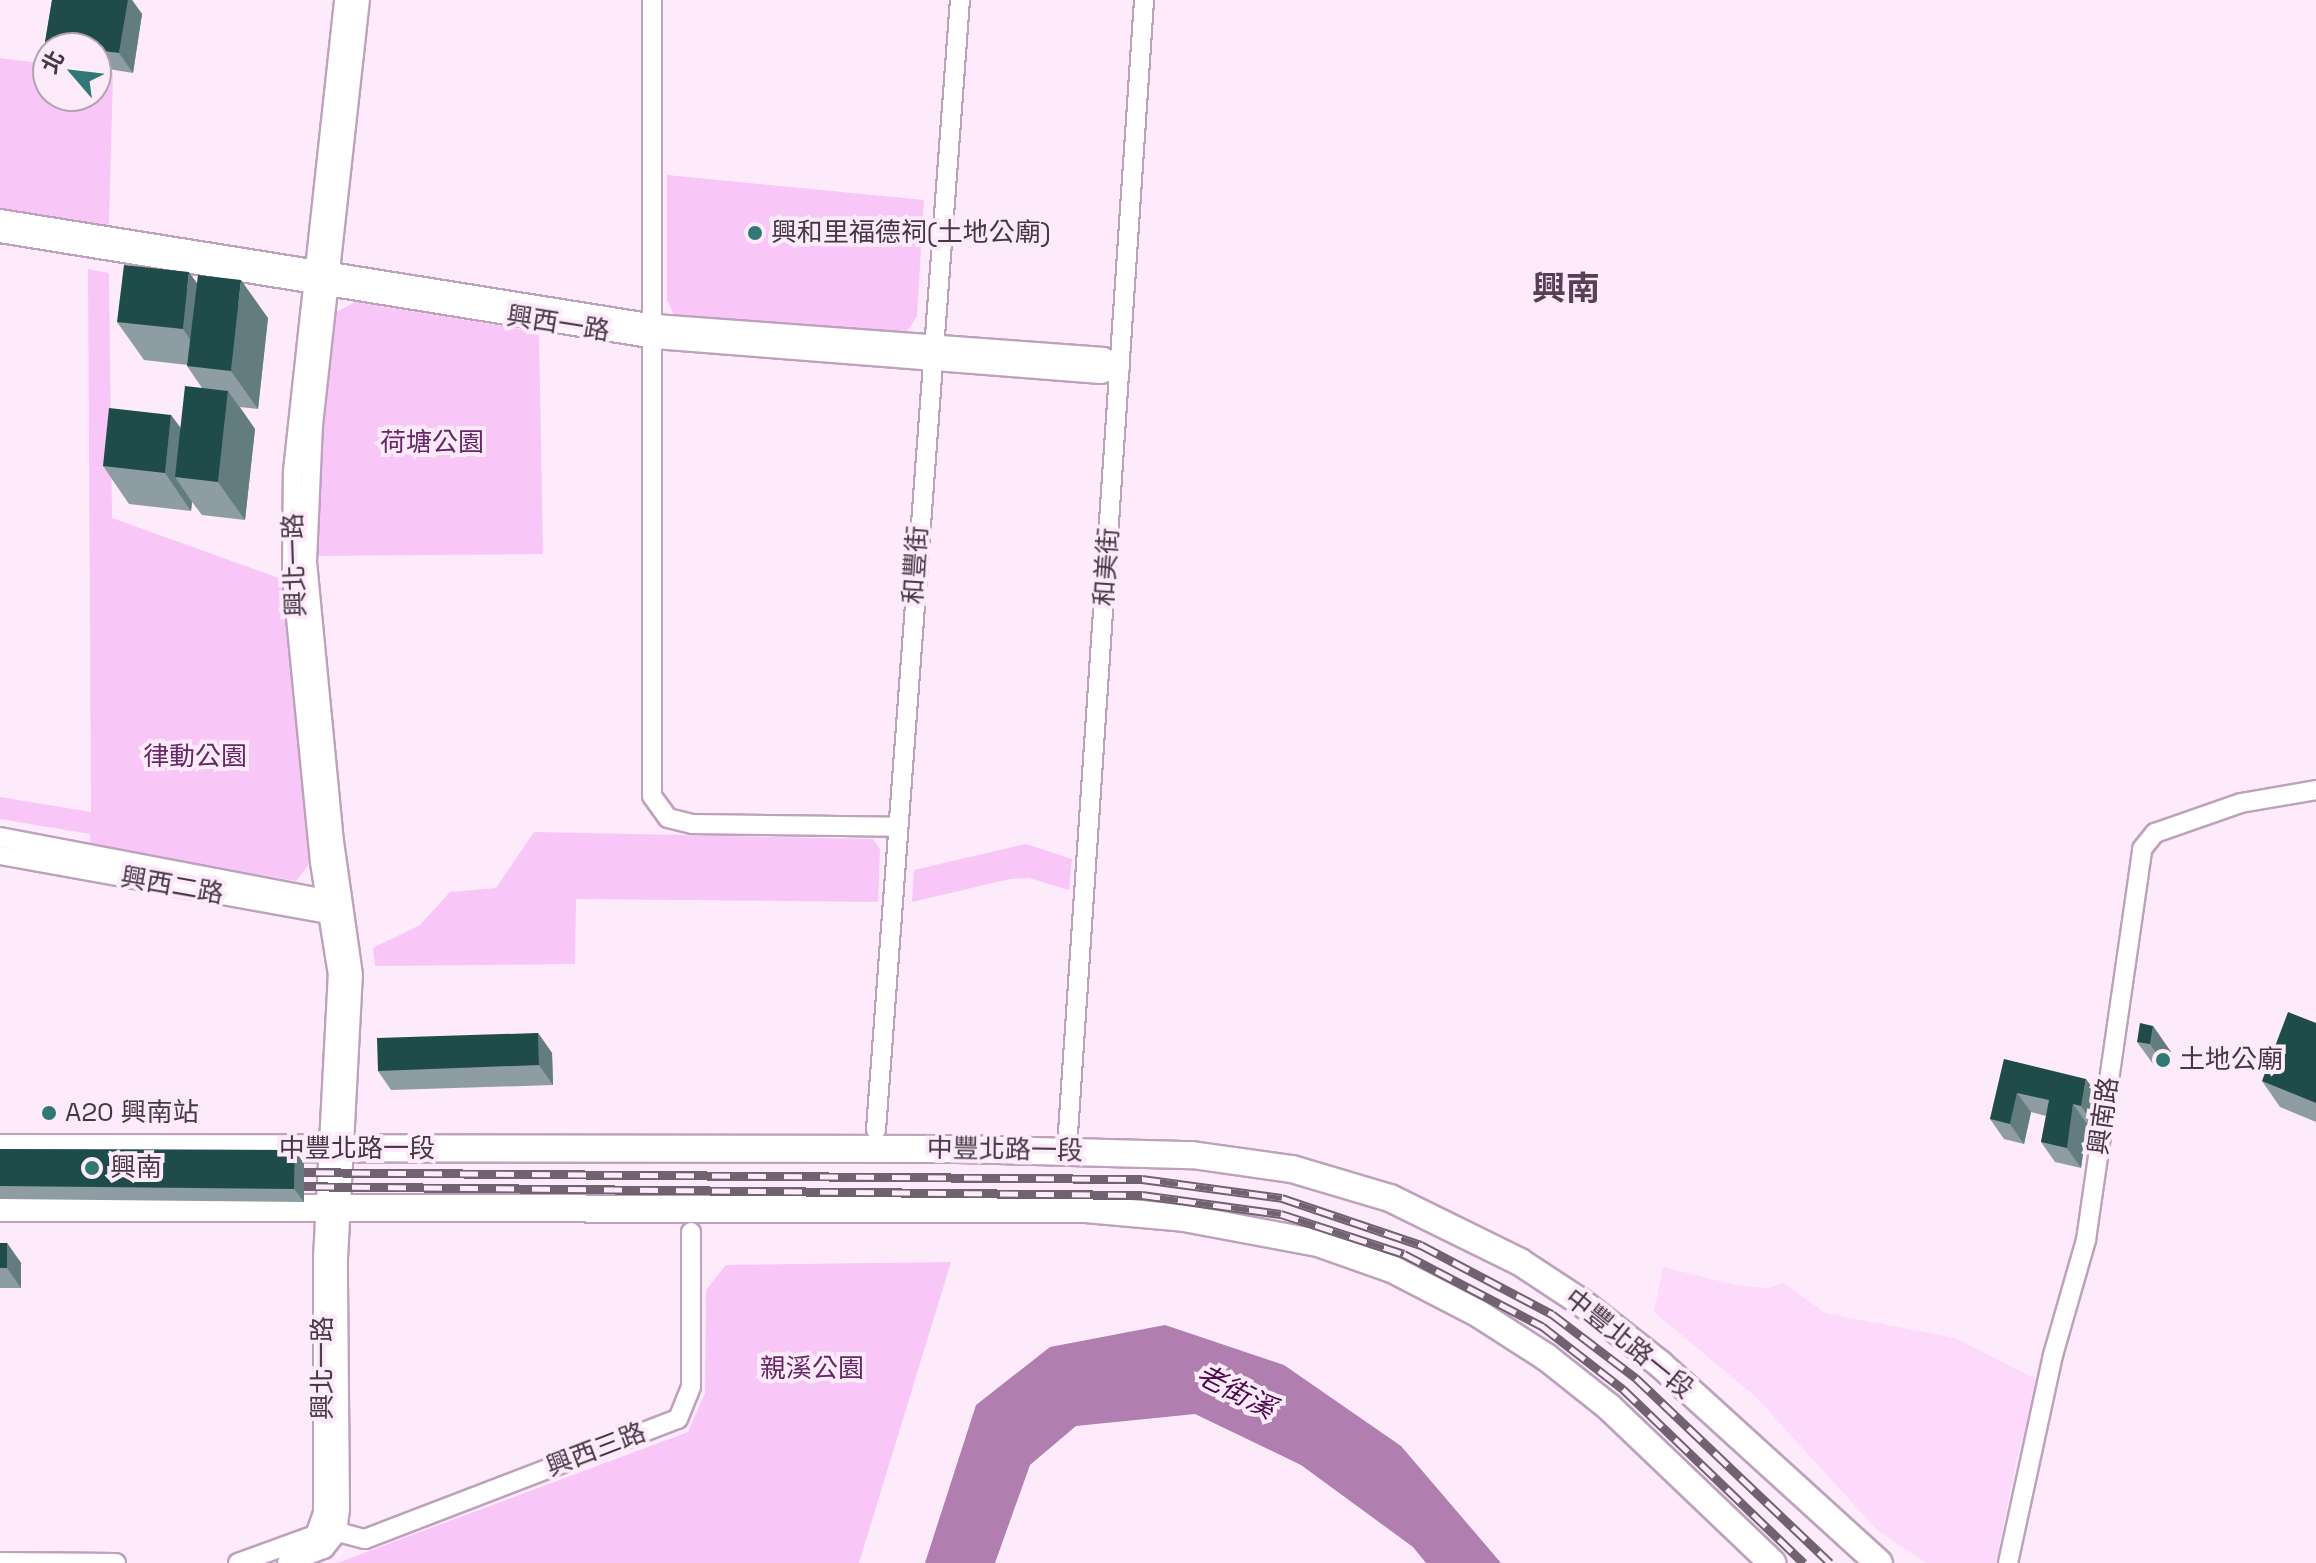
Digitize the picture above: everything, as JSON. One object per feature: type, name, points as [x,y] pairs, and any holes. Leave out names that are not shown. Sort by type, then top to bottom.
[{"type":"main road","name":"中豐北路一段","points":[[0,1148],[337,1143],[1131,1152],[1292,1169],[1390,1198],[1520,1262],[1581,1302],[1660,1364],[1879,1563]]},
{"type":"main road","points":[[0,1208],[1086,1209],[1184,1218],[1318,1243],[1392,1269],[1479,1314],[1546,1357],[1609,1407],[1772,1563]]},
{"type":"street","name":"興北一路","points":[[329,1530],[333,1210],[353,975],[332,905],[292,576],[293,471],[322,279],[344,0]]},
{"type":"street","points":[[0,219],[322,279],[360,0]]},
{"type":"street","points":[[652,0],[655,332],[652,796],[658,810],[692,824],[896,827]]},
{"type":"street","name":"和豐街","points":[[876,1130],[896,827],[960,0]]},
{"type":"street","name":"和美街","points":[[1068,1133],[1144,0]]},
{"type":"street","name":"興西一路","points":[[0,233],[322,279],[655,332],[933,352],[1101,374],[1120,368]]},
{"type":"street","name":"興南路","points":[[2008,1563],[2053,1355],[2086,1240],[2142,849],[2155,833],[2227,808],[2316,790]]},
{"type":"street","points":[[0,837],[332,905]]},
{"type":"street","name":"興西二路","points":[[0,855],[332,905]]},
{"type":"street","name":"興西三路","points":[[329,1530],[365,1539],[678,1419],[691,1386],[691,1232]]},
{"type":"street","points":[[238,1563],[329,1530]]},
{"type":"street","points":[[287,1563],[324,1549],[329,1530]]},
{"type":"street","points":[[0,1562],[116,1563]]},
{"type":"shaded area","points":[[1663,1267],[1735,1285],[1768,1288],[1784,1283],[1825,1313],[1955,1338],[2040,1381],[2017,1457],[1996,1563],[1927,1563],[1878,1531],[1756,1397],[1654,1312]]},
{"type":"green space","points":[[0,58],[32,62],[32,112],[112,112],[109,225],[0,208]]},
{"type":"green space","points":[[667,175],[924,200],[917,316],[905,333],[674,315],[667,300]]},
{"type":"green space","name":"律動公園","points":[[88,269],[109,273],[112,518],[282,579],[309,864],[296,881],[90,845],[90,834],[0,819],[0,797],[91,812]]},
{"type":"green space","name":"荷塘公園","points":[[355,302],[539,332],[543,554],[317,556],[319,472],[335,313]]},
{"type":"green space","points":[[534,832],[873,839],[880,849],[878,902],[576,899],[575,964],[375,966],[373,948],[420,925],[450,892],[496,888]]},
{"type":"green space","points":[[1026,844],[1072,859],[1069,890],[1029,878],[1010,879],[912,902],[914,870]]},
{"type":"green space","name":"親溪公園","points":[[951,1262],[859,1563],[337,1563],[688,1432],[705,1393],[706,1290],[726,1265]]},
{"type":"water","name":"老街溪","points":[[1165,1325],[1284,1365],[1401,1446],[1501,1563],[1426,1563],[1413,1547],[1301,1465],[1195,1414],[1076,1426],[1030,1465],[995,1563],[925,1563],[976,1405],[1050,1347]]},
{"type":"building","points":[[52,0],[128,0],[119,53],[112,52],[112,32],[47,32]]},
{"type":"building","points":[[124,265],[189,272],[183,329],[117,322]]},
{"type":"building","points":[[198,275],[241,280],[231,371],[187,366]]},
{"type":"building","points":[[185,386],[228,391],[218,482],[175,477]]},
{"type":"building","points":[[109,408],[171,415],[165,473],[103,466]]},
{"type":"building","points":[[2288,1012],[2316,1023],[2316,1103],[2262,1081]]},
{"type":"building","points":[[2140,1023],[2153,1026],[2150,1044],[2137,1042]]},
{"type":"building","points":[[538,1033],[539,1065],[378,1071],[377,1038]]},
{"type":"building","points":[[2004,1059],[2086,1079],[2081,1106],[2073,1104],[2067,1148],[2041,1142],[2049,1100],[2017,1093],[2010,1124],[1990,1119]]},
{"type":"building","points":[[0,1149],[295,1150],[294,1189],[0,1186]]},
{"type":"building","points":[[0,1243],[7,1243],[7,1268],[0,1268]]},
{"type":"railway","points":[[280,1172],[1142,1179],[1282,1198],[1421,1245],[1552,1314],[1636,1378],[1830,1563]]},
{"type":"railway","points":[[280,1186],[1142,1195],[1281,1214],[1404,1254],[1542,1326],[1623,1389],[1804,1563]]},
{"type":"place","name":"興和里福德祠(土地公廟)","points":[[755,233]]},
{"type":"place","name":"土地公廟","points":[[2163,1060]]},
{"type":"place","name":"A20 興南站","points":[[49,1113]]},
{"type":"place","name":"興南","points":[[92,1168]]},
{"type":"district","name":"興南","points":[[1566,289]]}]
